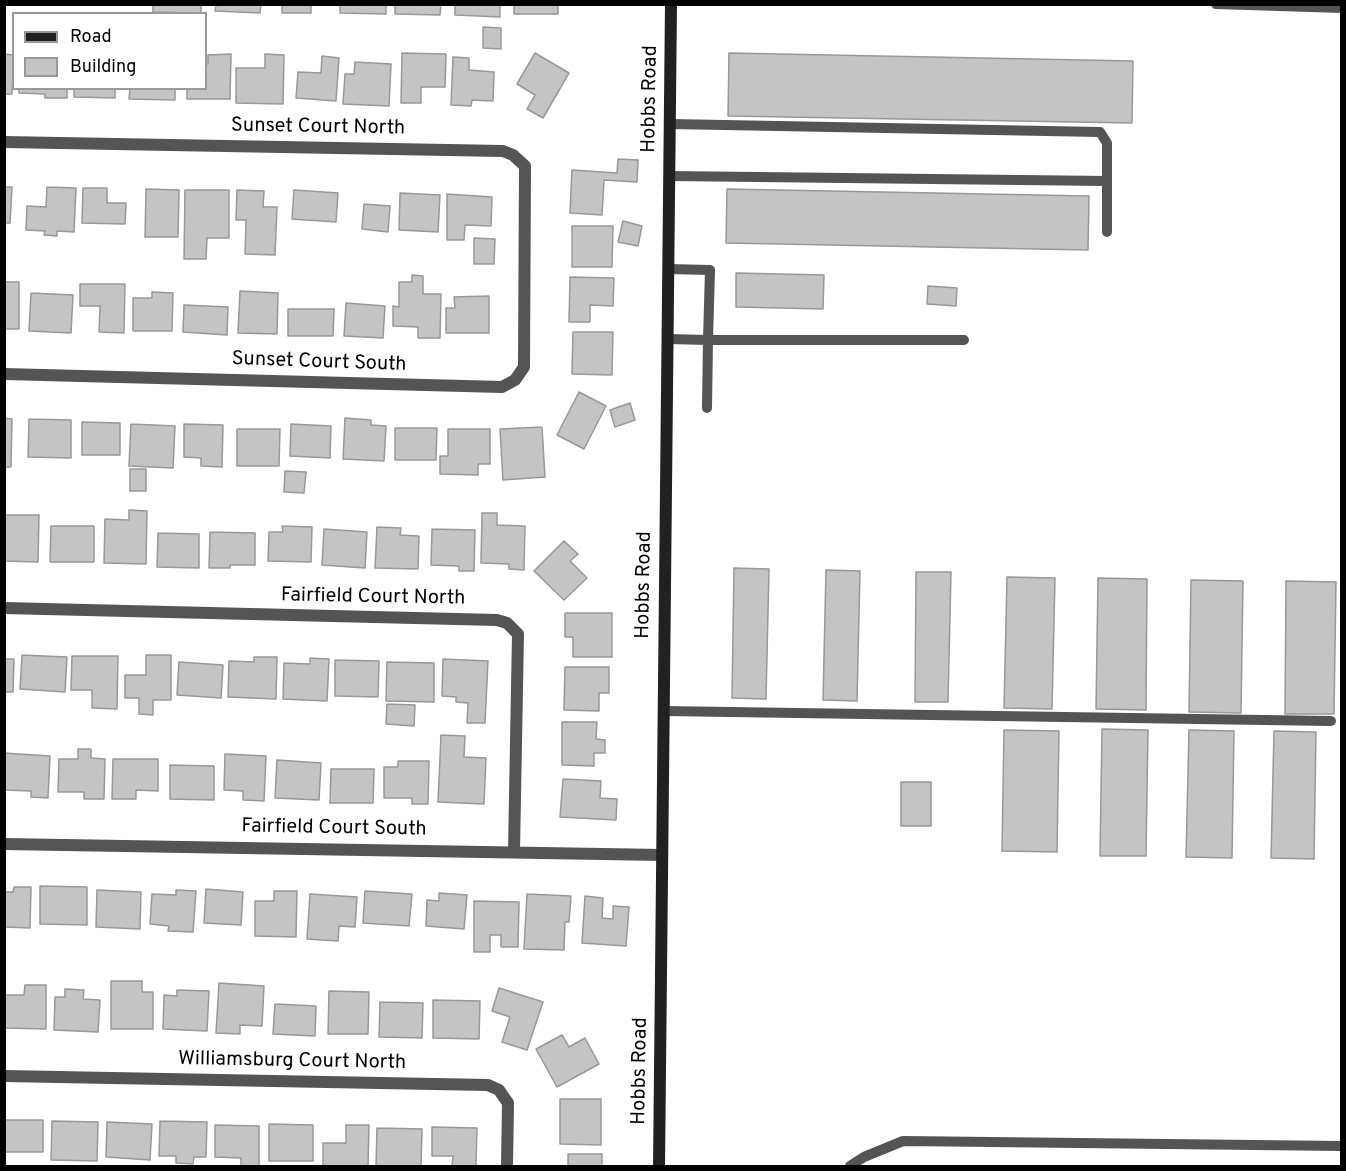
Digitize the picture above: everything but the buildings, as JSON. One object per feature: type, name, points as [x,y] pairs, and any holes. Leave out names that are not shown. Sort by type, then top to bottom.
[{"type":"street","name":"Hobbs Road","points":[[659,1167],[671,4]]},
{"type":"street","name":"Sunset Court North","points":[[4,142],[503,151],[513,155],[525,166],[524,267]]},
{"type":"street","name":"Sunset Court South","points":[[4,374],[502,387],[515,380],[524,367],[524,267]]},
{"type":"street","name":"Fairfield Court North","points":[[4,608],[497,620],[507,623],[518,634],[514,851]]},
{"type":"street","name":"Fairfield Court South","points":[[4,844],[662,855]]},
{"type":"street","name":"Williamsburg Court North","points":[[4,1076],[488,1085],[499,1090],[508,1103],[507,1167]]},
{"type":"lane","points":[[1216,4],[1341,8]]},
{"type":"lane","points":[[670,124],[1100,132],[1107,143],[1107,232]]},
{"type":"lane","points":[[669,176],[1107,181]]},
{"type":"lane","points":[[668,269],[710,270],[707,408]]},
{"type":"lane","points":[[668,339],[964,340]]},
{"type":"lane","points":[[663,711],[1331,721]]},
{"type":"lane","points":[[850,1167],[864,1157],[903,1141],[1341,1146]]}]
